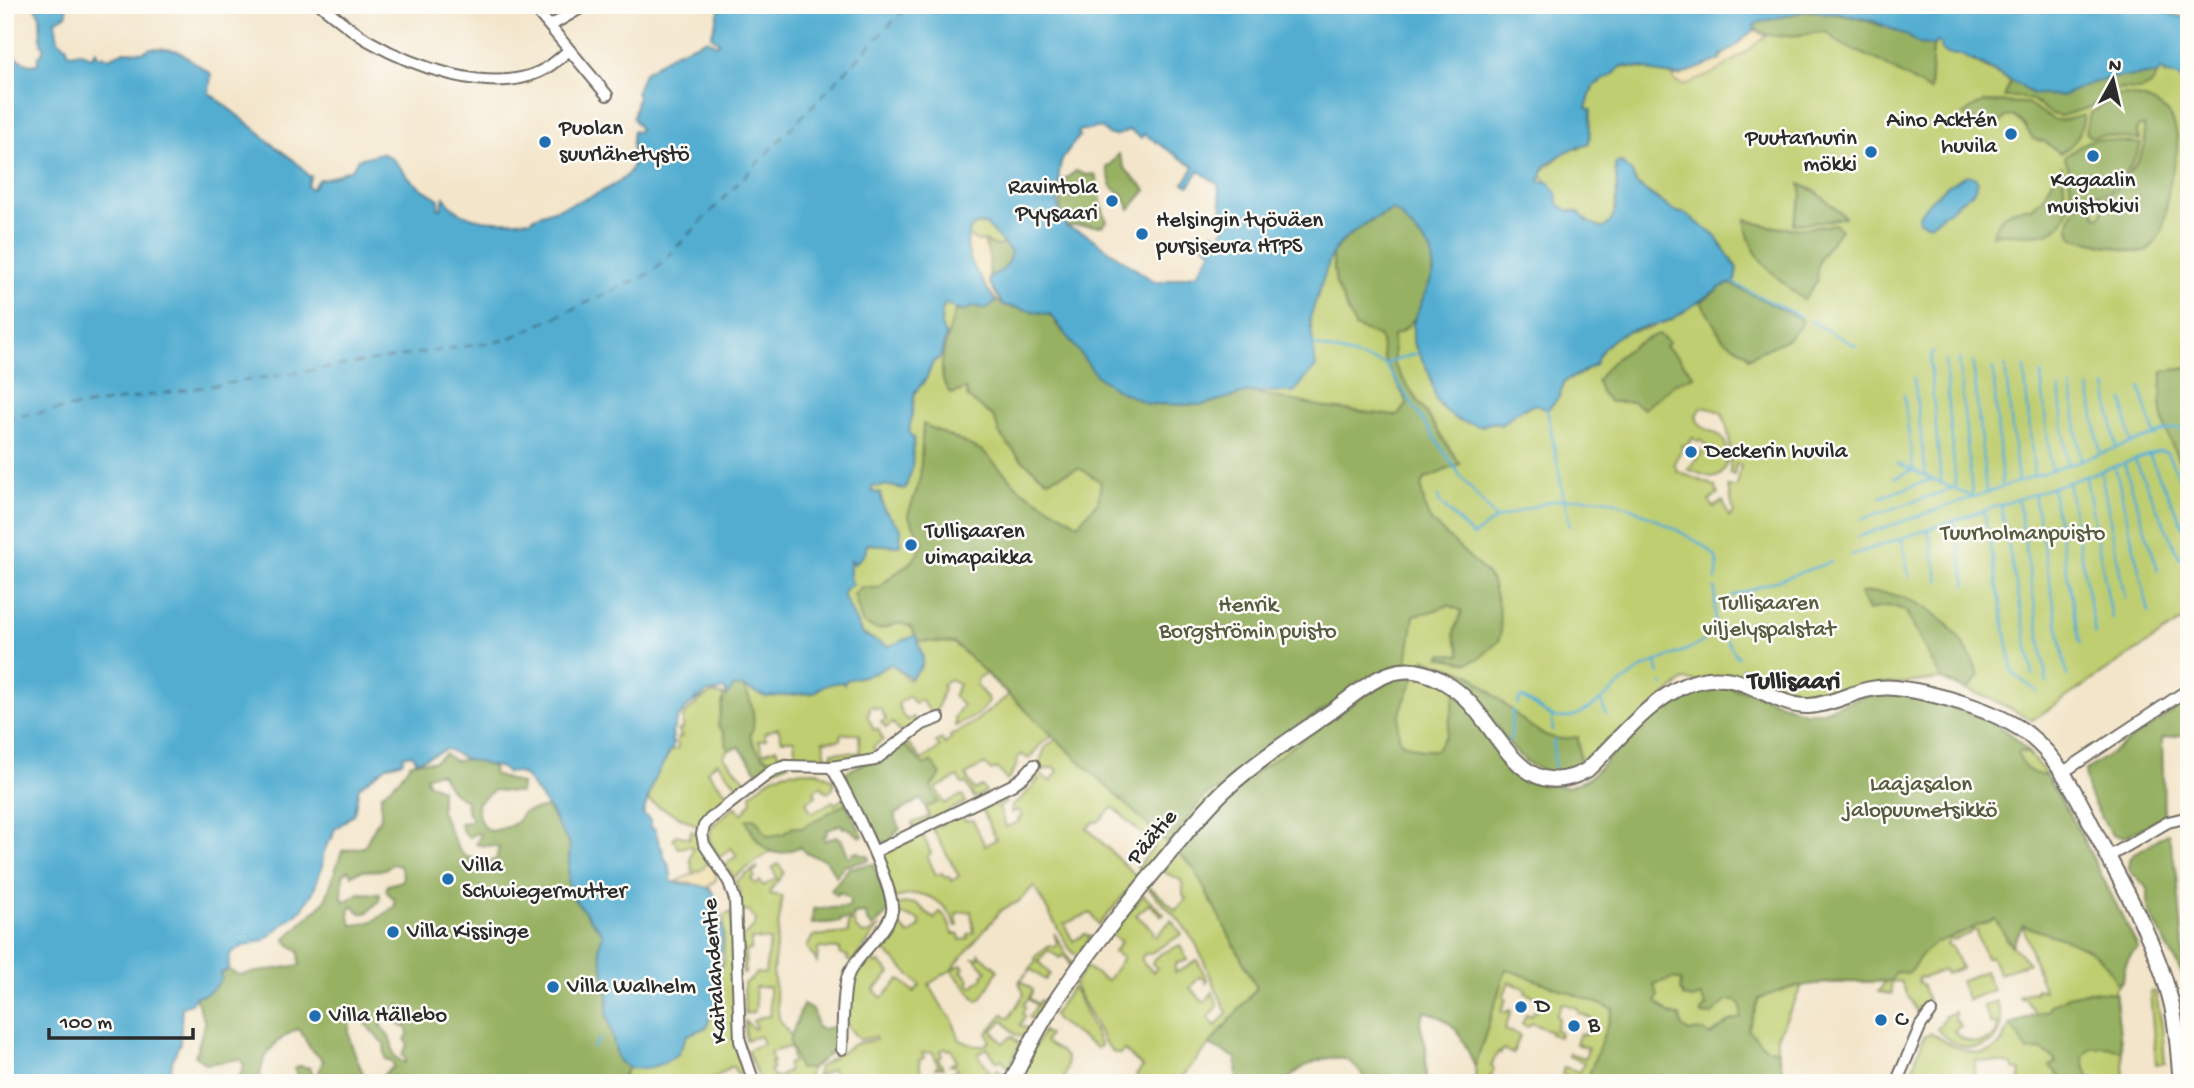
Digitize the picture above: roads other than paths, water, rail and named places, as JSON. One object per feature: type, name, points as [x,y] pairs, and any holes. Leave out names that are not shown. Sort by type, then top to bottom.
[{"type":"street","points":[[321,5],[350,29],[382,48],[430,68],[463,77],[492,80],[526,77],[553,64],[569,50]]},
{"type":"street","points":[[532,5],[607,95]]},
{"type":"street","points":[[550,26],[586,5]]},
{"type":"street","name":"Päätie","points":[[1011,1083],[1048,1013],[1116,917],[1213,803],[1244,774],[1385,675],[1394,672],[1425,673],[1451,687],[1471,704],[1517,764],[1532,774],[1555,779],[1578,775],[1587,770],[1650,708],[1677,690],[1702,681],[1725,679],[1748,685],[1785,702],[1805,706],[1827,703],[1868,688],[1882,687],[1943,698],[1995,716],[2026,733],[2049,754],[2062,773]]},
{"type":"street","points":[[2180,1083],[2175,1018],[2170,995],[2149,939],[2062,773],[2189,689]]},
{"type":"street","points":[[842,1049],[849,973],[871,941],[886,925],[892,904],[874,852],[840,780],[831,767],[875,760],[923,724],[939,718]]},
{"type":"street","points":[[874,852],[1012,785],[1034,765]]},
{"type":"street","name":"Kaitalahdentie","points":[[754,1083],[740,1041],[735,900],[729,882],[704,844],[702,830],[710,819],[773,770],[786,766],[831,767]]},
{"type":"street","points":[[2108,857],[2168,822],[2189,817]]},
{"type":"street","points":[[1896,1083],[1920,1025],[1931,1012]]},
{"type":"water","points":[[34,5],[66,5],[67,14],[55,21],[58,40],[71,54],[79,52],[91,57],[96,51],[100,57],[103,55],[108,58],[125,51],[143,52],[150,48],[178,51],[211,74],[209,93],[311,176],[307,186],[311,189],[319,179],[352,169],[358,159],[381,153],[394,161],[414,183],[439,199],[438,208],[441,209],[444,197],[461,213],[472,218],[496,221],[532,220],[615,185],[625,177],[633,164],[633,131],[640,129],[633,118],[638,95],[636,93],[644,73],[674,53],[708,39],[716,45],[719,42],[711,36],[721,5],[2157,5],[2172,14],[2189,19],[2189,85],[2160,70],[2158,74],[2111,78],[2062,96],[2034,94],[1961,55],[1946,54],[1937,42],[1933,46],[1919,44],[1908,36],[1873,21],[1809,10],[1757,23],[1755,30],[1721,55],[1720,60],[1679,76],[1645,68],[1621,66],[1614,74],[1593,86],[1586,108],[1591,110],[1589,144],[1569,150],[1545,165],[1539,181],[1549,182],[1558,195],[1558,204],[1567,210],[1579,212],[1588,222],[1603,228],[1613,217],[1616,208],[1615,164],[1621,162],[1632,173],[1636,184],[1674,211],[1686,214],[1715,236],[1737,268],[1735,281],[1714,291],[1670,320],[1630,330],[1618,336],[1604,349],[1595,365],[1564,382],[1559,397],[1549,408],[1545,409],[1536,404],[1518,411],[1501,425],[1495,422],[1479,426],[1457,420],[1436,400],[1430,375],[1413,342],[1413,323],[1434,272],[1431,250],[1400,215],[1392,210],[1345,238],[1332,253],[1310,318],[1316,367],[1294,392],[1249,392],[1202,405],[1148,404],[1117,390],[1097,376],[1051,315],[1003,305],[989,282],[990,277],[1006,265],[1011,252],[986,224],[977,224],[971,228],[968,238],[970,257],[996,302],[985,309],[973,306],[962,311],[945,303],[941,326],[946,336],[940,358],[933,362],[926,379],[915,392],[909,433],[914,438],[912,469],[905,489],[872,486],[872,492],[880,493],[884,510],[901,529],[900,546],[867,544],[865,554],[854,564],[850,560],[850,579],[853,584],[845,589],[843,595],[862,634],[888,647],[916,635],[923,658],[922,666],[911,678],[891,664],[875,673],[846,680],[844,684],[841,682],[826,685],[814,693],[766,697],[741,686],[733,687],[727,696],[722,689],[707,692],[695,702],[696,698],[677,719],[671,741],[674,743],[653,782],[643,814],[651,821],[650,827],[655,829],[670,870],[671,881],[703,886],[712,891],[722,922],[719,972],[721,986],[718,996],[707,1027],[687,1035],[678,1054],[664,1063],[645,1069],[628,1068],[618,1060],[607,1014],[608,995],[599,946],[603,934],[573,898],[568,882],[570,844],[554,816],[525,776],[465,759],[447,749],[417,761],[412,754],[403,756],[403,761],[387,766],[359,787],[354,814],[334,830],[323,854],[322,867],[313,892],[302,909],[264,940],[241,947],[230,954],[228,970],[220,973],[222,978],[217,985],[208,993],[196,996],[191,1004],[182,1007],[180,1043],[173,1058],[168,1083],[5,1083],[5,52],[30,65],[38,64],[38,57],[44,45],[41,44],[40,16]],"holes":[[[1102,128],[1111,135],[1129,130],[1141,138],[1144,134],[1194,167],[1184,183],[1189,186],[1199,171],[1218,184],[1225,227],[1220,236],[1213,232],[1204,245],[1212,251],[1197,274],[1156,283],[1084,233],[1066,227],[1059,211],[1056,186],[1060,183],[1061,163],[1082,129],[1085,131]]]},
{"type":"water","points":[[1967,175],[1975,177],[1978,182],[1973,192],[1930,225],[1919,221],[1918,216],[1934,197]]},
{"type":"waterway","points":[[1733,283],[1801,317]]},
{"type":"waterway","points":[[1810,321],[1856,346]]},
{"type":"waterway","points":[[1313,345],[1385,364],[1459,474],[1496,519]]},
{"type":"waterway","points":[[1933,351],[1930,363],[1941,483]]},
{"type":"waterway","points":[[1385,364],[1417,353]]},
{"type":"waterway","points":[[1959,359],[1972,495]]},
{"type":"waterway","points":[[1945,360],[1956,489]]},
{"type":"waterway","points":[[1973,362],[1986,491]]},
{"type":"waterway","points":[[2005,366],[2018,481]]},
{"type":"waterway","points":[[2024,367],[2034,475]]},
{"type":"waterway","points":[[1993,368],[2002,486]]},
{"type":"waterway","points":[[2041,374],[2051,470]]},
{"type":"waterway","points":[[1914,378],[1926,476]]},
{"type":"waterway","points":[[2106,386],[2116,448]]},
{"type":"waterway","points":[[2071,387],[2081,460]]},
{"type":"waterway","points":[[2089,387],[2100,453]]},
{"type":"waterway","points":[[2140,387],[2155,436]]},
{"type":"waterway","points":[[2059,388],[2067,465]]},
{"type":"waterway","points":[[1894,478],[1913,470],[1904,395]]},
{"type":"waterway","points":[[2123,400],[2131,444]]},
{"type":"waterway","points":[[1547,409],[1564,499],[1575,499]]},
{"type":"waterway","points":[[1857,537],[2172,429],[2189,430]]},
{"type":"waterway","points":[[1852,555],[2160,451],[2167,453],[2189,498]]},
{"type":"waterway","points":[[2149,455],[2189,539]]},
{"type":"waterway","points":[[2135,460],[2180,559]]},
{"type":"waterway","points":[[1897,463],[1970,496]]},
{"type":"waterway","points":[[2124,463],[2158,570]]},
{"type":"waterway","points":[[2115,466],[2149,613]]},
{"type":"waterway","points":[[2101,472],[2125,599]]},
{"type":"waterway","points":[[2086,478],[2112,619]]},
{"type":"waterway","points":[[1881,497],[1933,479]]},
{"type":"waterway","points":[[2068,482],[2095,633]]},
{"type":"waterway","points":[[1862,519],[1954,488]]},
{"type":"waterway","points":[[2052,488],[2080,643]]},
{"type":"waterway","points":[[2034,494],[2067,676]]},
{"type":"waterway","points":[[1438,497],[1440,503],[1473,536],[1496,519],[1564,499],[1570,526]]},
{"type":"waterway","points":[[1578,498],[1616,502],[1700,543],[1716,558],[1716,580]]},
{"type":"waterway","points":[[2018,500],[2047,683]]},
{"type":"waterway","points":[[2001,506],[2033,675]]},
{"type":"waterway","points":[[1984,511],[2013,673],[2037,692]]},
{"type":"waterway","points":[[1954,521],[1966,585]]},
{"type":"waterway","points":[[1928,530],[1939,581]]},
{"type":"waterway","points":[[1902,539],[1909,577]]},
{"type":"waterway","points":[[1732,596],[1831,562]]},
{"type":"waterway","points":[[1517,704],[1522,698],[1560,718],[1570,717],[1591,707],[1638,671],[1698,644],[1715,632],[1715,588]]},
{"type":"waterway","points":[[1727,641],[1738,657]]},
{"type":"waterway","points":[[1655,661],[1659,674]]},
{"type":"waterway","points":[[1742,668],[1744,673]]},
{"type":"waterway","points":[[1601,701],[1606,714]]},
{"type":"waterway","points":[[1510,741],[1513,710]]},
{"type":"waterway","points":[[1552,717],[1553,731]]},
{"type":"waterway","points":[[1555,740],[1555,767]]},
{"type":"waterway","points":[[593,1047],[600,1039]]},
{"type":"place","name":"Aino Acktén huvila","points":[[2011,134]]},
{"type":"place","name":"Puolan suurlähetystö","points":[[545,142]]},
{"type":"place","name":"Puutarhurin mökki","points":[[1871,152]]},
{"type":"place","name":"Kagaalin muistokivi","points":[[2093,156]]},
{"type":"place","name":"Ravintola Pyysaari","points":[[1112,201]]},
{"type":"place","name":"Helsingin työväen pursiseura HTPS","points":[[1142,234]]},
{"type":"place","name":"Deckerin huvila","points":[[1691,452]]},
{"type":"place","name":"Tullisaaren uimapaikka","points":[[911,545]]},
{"type":"place","name":"Villa Schwiegermutter","points":[[448,879]]},
{"type":"place","name":"Villa Kissinge","points":[[393,932]]},
{"type":"place","name":"Villa Walhelm","points":[[553,987]]},
{"type":"place","name":"D","points":[[1521,1007]]},
{"type":"place","name":"Villa Hällebo","points":[[315,1016]]},
{"type":"place","name":"C","points":[[1881,1020]]},
{"type":"place","name":"B","points":[[1574,1026]]},
{"type":"district","name":"Tullisaari","points":[[1794,683]]},
{"type":"park label","name":"Tuurholmanpuisto","points":[[2023,534]]},
{"type":"park label","name":"Tullisaaren viljelyspalstat","points":[[1769,617]]},
{"type":"park label","name":"Henrik Borgströmin puisto","points":[[1248,619]]},
{"type":"park label","name":"Laajasalon jalopuumetsikkö","points":[[1921,798]]}]
